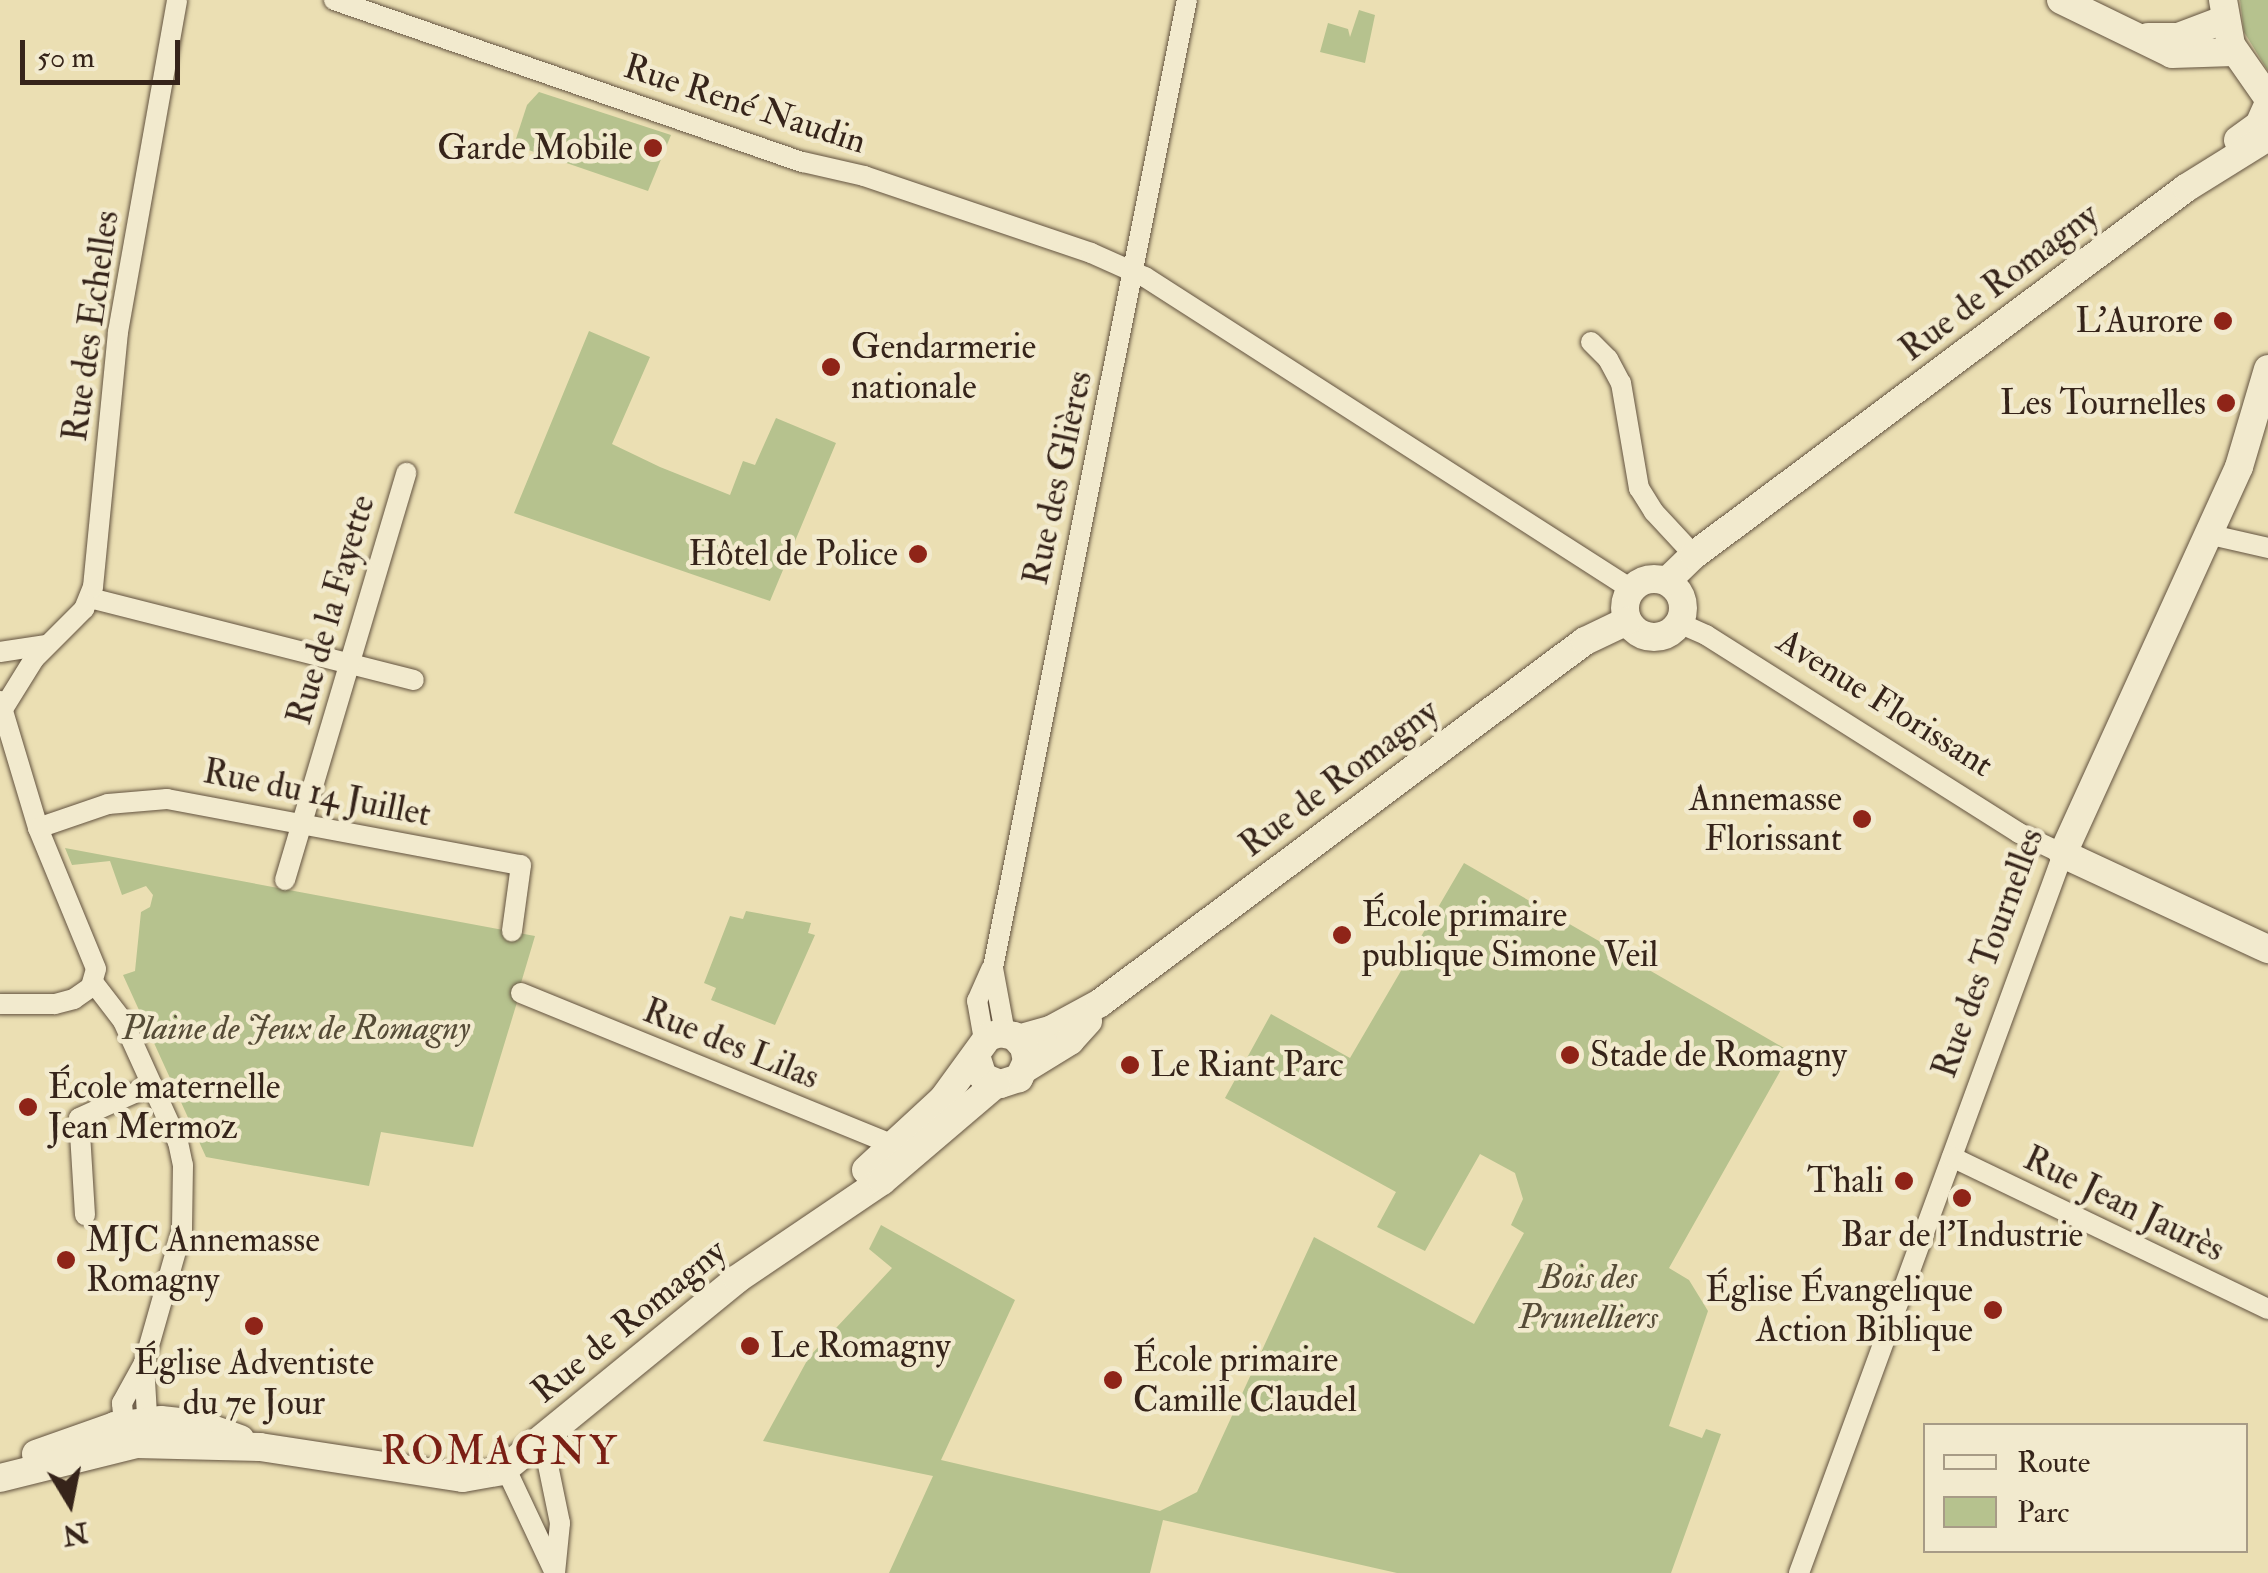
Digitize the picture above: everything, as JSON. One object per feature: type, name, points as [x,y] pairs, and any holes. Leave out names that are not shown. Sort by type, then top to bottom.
[{"type":"street","name":"Rue des Echelles","points":[[90,598],[118,332],[178,0]]},
{"type":"street","name":"Rue René Naudin","points":[[334,0],[816,166],[864,176],[1090,253],[1132,275]]},
{"type":"street","name":"Rue des Glières","points":[[996,1042],[992,968],[1187,0]]},
{"type":"street","points":[[2061,0],[2178,56],[2234,52]]},
{"type":"street","points":[[2136,36],[2174,38],[2223,10],[2234,52],[2268,98]]},
{"type":"street","name":"Rue de Romagny","points":[[2186,188],[2210,160],[2259,125],[2268,105]]},
{"type":"street","name":"Rue de Romagny","points":[[1667,581],[1694,556],[2186,188],[2268,137]]},
{"type":"street","points":[[1132,275],[1145,277],[1631,589]]},
{"type":"street","points":[[1591,342],[1611,363],[1621,383],[1639,488],[1654,512],[1694,556]]},
{"type":"street","name":"Rue des Tournelles","points":[[1800,1573],[2063,854],[2246,450],[2268,369]]},
{"type":"street","name":"Rue de la Fayette","points":[[285,880],[406,473]]},
{"type":"street","points":[[2206,534],[2268,548]]},
{"type":"street","points":[[1645,580],[1667,581],[1682,600],[1679,623],[1666,635],[1652,638],[1640,634],[1627,621],[1624,603],[1631,589],[1645,580]]},
{"type":"street","points":[[136,1434],[144,1362],[180,1237],[180,1147],[118,1010],[94,982],[92,952],[38,828],[1,705],[46,645],[72,622],[90,598],[414,680]]},
{"type":"street","name":"Rue de Romagny","points":[[906,1150],[944,1098],[996,1042],[1052,1029],[1100,1004],[1585,641],[1627,621]]},
{"type":"street","name":"Avenue Florissant","points":[[1679,623],[1706,635],[2019,832],[2268,949]]},
{"type":"street","points":[[0,652],[46,645]]},
{"type":"street","name":"Rue du 14 Juillet","points":[[38,828],[100,806],[154,798],[521,866],[512,931]]},
{"type":"street","points":[[0,1004],[61,1004],[81,996],[94,982]]},
{"type":"street","name":"Rue des Lilas","points":[[521,993],[906,1150]]},
{"type":"street","name":"Rue de Romagny","points":[[0,1478],[136,1434],[260,1447],[463,1478],[506,1469],[672,1330],[808,1227],[854,1200],[906,1150],[996,1084],[1013,1082],[1026,1068],[1074,1037],[1100,1004]]},
{"type":"street","points":[[996,1084],[981,1074],[996,1042],[1027,1054],[1026,1068]]},
{"type":"street","points":[[85,1215],[79,1118],[152,1085]]},
{"type":"street","name":"Rue Jean Jaurès","points":[[1952,1157],[2268,1309]]},
{"type":"street","points":[[506,1469],[555,1573],[560,1522],[542,1441]]},
{"type":"green space","points":[[2240,0],[2268,0],[2268,71],[2244,32]]},
{"type":"green space","points":[[1359,10],[1375,15],[1365,63],[1320,52],[1328,23],[1348,29],[1350,37]]},
{"type":"green space","points":[[539,92],[671,135],[648,191],[514,145],[527,105]]},
{"type":"green space","points":[[589,331],[650,357],[612,444],[660,467],[730,495],[743,461],[755,465],[776,418],[836,443],[770,601],[514,513]]},
{"type":"green space","name":"Plaine de Jeux de Romagny","points":[[65,848],[535,936],[521,983],[513,987],[512,994],[518,999],[473,1147],[381,1132],[369,1186],[206,1157],[123,975],[135,971],[141,912],[150,907],[153,895],[146,886],[122,895],[110,861],[72,865]]},
{"type":"green space","name":"Bois des Prunelliers","points":[[1464,863],[1791,1052],[1669,1268],[1689,1280],[1708,1311],[1669,1426],[1702,1438],[1706,1429],[1721,1434],[1671,1573],[1397,1573],[1163,1520],[1150,1573],[889,1573],[933,1476],[763,1441],[809,1357],[892,1268],[869,1249],[881,1225],[1015,1300],[941,1460],[1160,1511],[1197,1492],[1314,1237],[1474,1324],[1524,1233],[1511,1225],[1523,1199],[1515,1173],[1480,1154],[1425,1251],[1377,1227],[1396,1192],[1225,1098],[1271,1014],[1350,1058]]},
{"type":"green space","points":[[746,911],[811,923],[808,933],[815,935],[775,1025],[711,1000],[716,988],[704,983],[730,916],[743,919]]},
{"type":"place","name":"Garde Mobile","points":[[653,148]]},
{"type":"place","name":"L'Aurore","points":[[2223,321]]},
{"type":"place","name":"Gendarmerie nationale","points":[[831,367]]},
{"type":"place","name":"Les Tournelles","points":[[2226,403]]},
{"type":"place","name":"Hôtel de Police","points":[[918,554]]},
{"type":"place","name":"Annemasse Florissant","points":[[1862,819]]},
{"type":"place","name":"École primaire publique Simone Veil","points":[[1342,935]]},
{"type":"place","name":"Stade de Romagny","points":[[1570,1055]]},
{"type":"place","name":"Le Riant Parc","points":[[1130,1065]]},
{"type":"place","name":"École maternelle Jean Mermoz","points":[[28,1107]]},
{"type":"place","name":"Thali","points":[[1904,1181]]},
{"type":"place","name":"Bar de l'Industrie","points":[[1962,1198]]},
{"type":"place","name":"MJC Annemasse Romagny","points":[[66,1260]]},
{"type":"place","name":"Église Évangelique Action Biblique","points":[[1993,1310]]},
{"type":"place","name":"Église Adventiste du 7e Jour","points":[[254,1326]]},
{"type":"place","name":"Le Romagny","points":[[750,1346]]},
{"type":"place","name":"École primaire Camille Claudel","points":[[1113,1380]]},
{"type":"district","name":"ROMAGNY","points":[[500,1452]]}]
